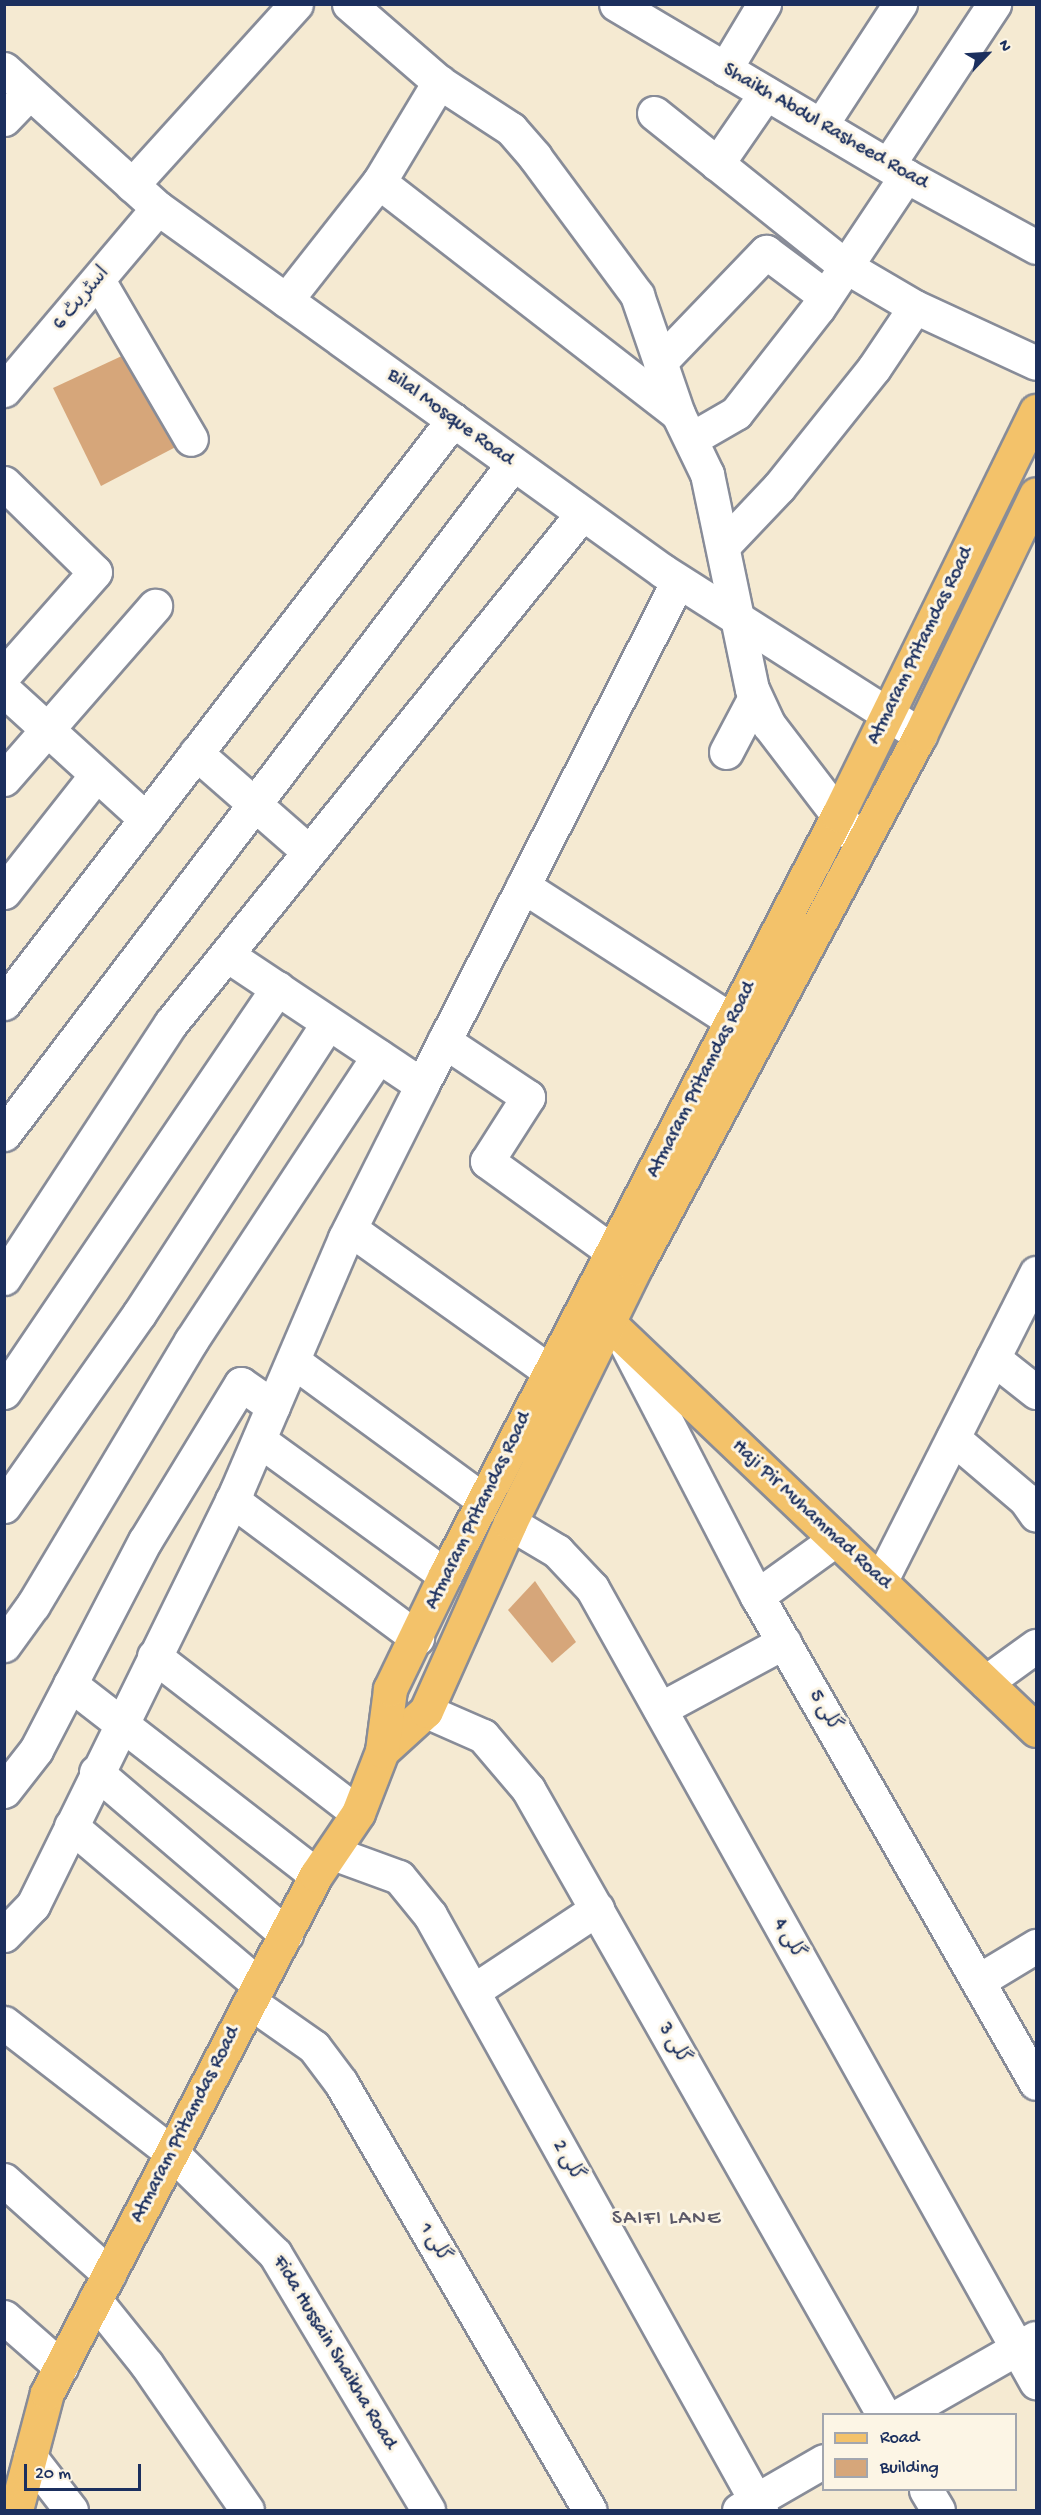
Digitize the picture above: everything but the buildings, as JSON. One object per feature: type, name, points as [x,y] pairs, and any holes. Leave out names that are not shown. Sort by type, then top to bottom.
[{"type":"main road","name":"Atmaram Pritamdas Road","points":[[16,2511],[20,2464],[47,2393],[254,1993],[325,1864],[358,1813],[382,1751],[390,1689],[417,1638],[445,1575],[585,1301],[624,1261],[745,1029],[838,815],[1036,411]]},
{"type":"main road","name":"Atmaram Pritamdas Road","points":[[745,1029],[860,843],[921,735],[1036,494]]},
{"type":"main road","name":"Atmaram Pritamdas Road","points":[[382,1751],[426,1711],[510,1523],[614,1329],[624,1261]]},
{"type":"main road","name":"Haji Pir Muhammad Road","points":[[585,1301],[1036,1730]]},
{"type":"street","points":[[132,185],[296,4]]},
{"type":"street","points":[[725,69],[764,4]]},
{"type":"street","points":[[821,125],[900,4]]},
{"type":"street","points":[[684,427],[736,413],[825,296],[845,266],[897,170],[994,4]]},
{"type":"street","name":"Shaikh Abdul Rasheed Road","points":[[626,7],[725,69],[897,170],[1036,247]]},
{"type":"street","points":[[361,9],[439,82],[511,129],[535,157],[637,295],[684,427],[707,474],[755,697],[769,725],[860,843]]},
{"type":"street","name":"Bilal Mosque Road","points":[[4,69],[28,94],[158,208],[678,581],[921,735]]},
{"type":"street","points":[[286,300],[379,182],[439,82]]},
{"type":"street","points":[[717,164],[766,93]]},
{"type":"street","points":[[4,119],[28,94]]},
{"type":"street","points":[[654,113],[845,266],[915,307],[1036,363]]},
{"type":"street","points":[[379,182],[684,427]]},
{"type":"street","name":"اسٹریٹ 6","points":[[4,390],[158,208]]},
{"type":"street","points":[[660,362],[766,252],[825,296]]},
{"type":"street","points":[[98,280],[191,439]]},
{"type":"street","points":[[724,545],[779,487],[874,368],[915,307]]},
{"type":"street","points":[[4,1003],[453,420]]},
{"type":"street","points":[[4,1134],[513,464]]},
{"type":"street","points":[[4,483],[95,572],[4,675]]},
{"type":"street","points":[[4,1278],[171,1023],[582,514]]},
{"type":"street","points":[[4,1935],[33,1905],[121,1721],[232,1500],[350,1229],[678,581]]},
{"type":"street","points":[[4,779],[154,606]]},
{"type":"street","points":[[4,690],[46,731],[146,819]]},
{"type":"street","points":[[726,752],[755,697]]},
{"type":"street","points":[[196,753],[309,852]]},
{"type":"street","points":[[4,892],[96,775]]},
{"type":"street","points":[[523,886],[745,1029]]},
{"type":"street","points":[[227,955],[422,1085]]},
{"type":"street","points":[[4,1392],[278,988]]},
{"type":"street","points":[[4,1506],[139,1314],[328,1023]]},
{"type":"street","points":[[444,1041],[528,1097],[487,1161],[624,1261]]},
{"type":"street","points":[[4,1645],[33,1605],[191,1341],[378,1056]]},
{"type":"street","points":[[350,1229],[549,1371]]},
{"type":"street","points":[[880,1580],[1035,1280]]},
{"type":"street","name":"گلی 5","points":[[614,1329],[757,1596],[1036,2083]]},
{"type":"street","points":[[993,1358],[1036,1392]]},
{"type":"street","points":[[293,1361],[483,1500]]},
{"type":"street","points":[[4,1791],[36,1750],[145,1541],[242,1384],[273,1406]]},
{"type":"street","points":[[953,1438],[1024,1499],[1036,1515]]},
{"type":"street","points":[[259,1440],[445,1575]]},
{"type":"street","points":[[232,1500],[417,1638]]},
{"type":"street","name":"گلی 4","points":[[510,1523],[557,1551],[592,1588],[1027,2343],[1036,2382]]},
{"type":"street","points":[[757,1596],[836,1539]]},
{"type":"street","points":[[660,1709],[784,1642]]},
{"type":"street","points":[[986,1682],[1036,1646]]},
{"type":"street","points":[[154,1656],[358,1813]]},
{"type":"street","name":"گلی 2","points":[[70,1684],[325,1864],[399,1877],[430,1915],[473,1991],[752,2507]]},
{"type":"street","name":"گلی 3","points":[[426,1711],[483,1736],[528,1789],[882,2413]]},
{"type":"street","points":[[96,1772],[286,1934]]},
{"type":"street","name":"گلی 1","points":[[71,1826],[314,2047],[341,2083],[590,2511]]},
{"type":"street","points":[[473,1991],[597,1909]]},
{"type":"street","points":[[978,1981],[1036,1946]]},
{"type":"street","name":"Fida Hussain Shaikha Road","points":[[4,2023],[172,2153],[275,2254],[428,2511]]},
{"type":"street","points":[[4,2180],[102,2287],[147,2365],[247,2511]]},
{"type":"street","points":[[4,2317],[61,2367]]},
{"type":"street","points":[[905,2413],[1027,2343]]},
{"type":"street","points":[[752,2507],[822,2462]]},
{"type":"street","points":[[20,2464],[71,2511]]},
{"type":"street","points":[[927,2491],[938,2511]]},
{"type":"district","name":"SAIFI LANE","points":[[667,2220]]}]
